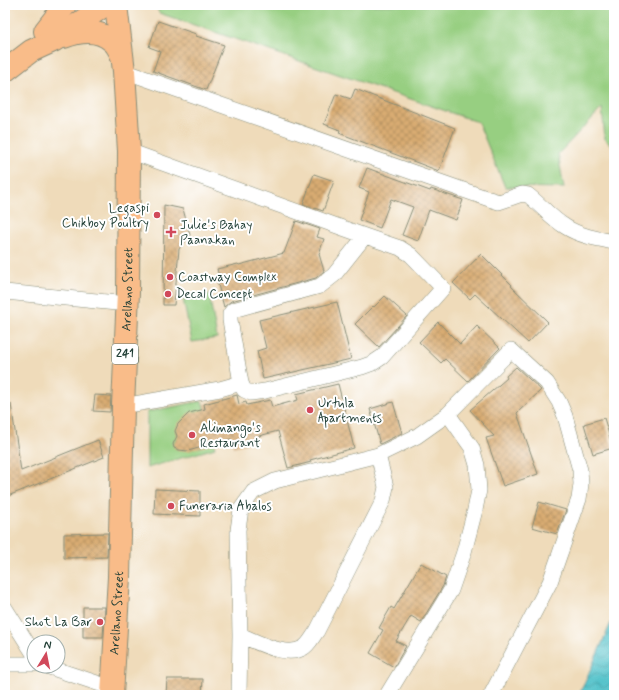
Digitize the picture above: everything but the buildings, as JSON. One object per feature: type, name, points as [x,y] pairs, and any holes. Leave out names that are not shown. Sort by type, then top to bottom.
[{"type":"highway","points":[[50,35],[65,5]]},
{"type":"highway","points":[[5,71],[50,35],[78,5]]},
{"type":"highway","points":[[50,35],[105,5]]},
{"type":"highway","name":"Arellano Street","points":[[112,691],[119,577],[127,304],[129,151],[123,62],[116,5]]},
{"type":"highway","points":[[50,35],[89,32],[102,35],[113,41],[123,62]]},
{"type":"street","points":[[123,62],[489,199],[499,202],[522,194],[528,195],[565,227],[574,232],[614,242]]},
{"type":"street","points":[[129,151],[400,248],[411,255],[443,288],[382,357],[373,363],[265,391],[251,393],[244,390],[240,383],[230,314],[233,310],[320,286],[334,275],[365,236]]},
{"type":"street","points":[[5,292],[127,304]]},
{"type":"street","points":[[239,695],[240,635],[238,530],[241,509],[253,492],[275,481],[378,455],[417,436],[448,414],[511,350],[547,383],[559,402],[580,470],[581,484],[579,499],[550,582],[491,695]]},
{"type":"street","points":[[123,406],[220,389],[240,383]]},
{"type":"street","points":[[387,695],[450,590],[464,552],[475,510],[479,490],[477,465],[472,448],[448,414]]},
{"type":"street","points":[[240,635],[280,651],[295,651],[304,648],[317,631],[383,500],[386,487],[378,455]]},
{"type":"street","points":[[5,608],[26,641]]},
{"type":"street","points":[[5,664],[26,664]]},
{"type":"street","points":[[66,674],[112,691]]},
{"type":"green space","points":[[156,5],[603,5],[614,11],[614,148],[605,139],[602,108],[558,154],[564,188],[505,187],[478,122],[159,13]]},
{"type":"green space","points":[[209,294],[217,338],[192,342],[183,299]]},
{"type":"green space","points":[[202,401],[215,448],[147,468],[147,412]]},
{"type":"water","points":[[614,616],[614,695],[579,695]]},
{"type":"place","name":"Legaspi Chikboy Poultry","points":[[157,215]]},
{"type":"place","name":"Julie's Bahay Paanakan","points":[[171,232]]},
{"type":"place","name":"Coastway Complex","points":[[170,277]]},
{"type":"place","name":"Decal Concept","points":[[168,294]]},
{"type":"place","name":"Urtula Apartments","points":[[310,410]]},
{"type":"place","name":"Alimango's Restaurant","points":[[192,435]]},
{"type":"place","name":"Funeraria Abalos","points":[[171,506]]},
{"type":"place","name":"Shot La Bar","points":[[100,622]]}]
